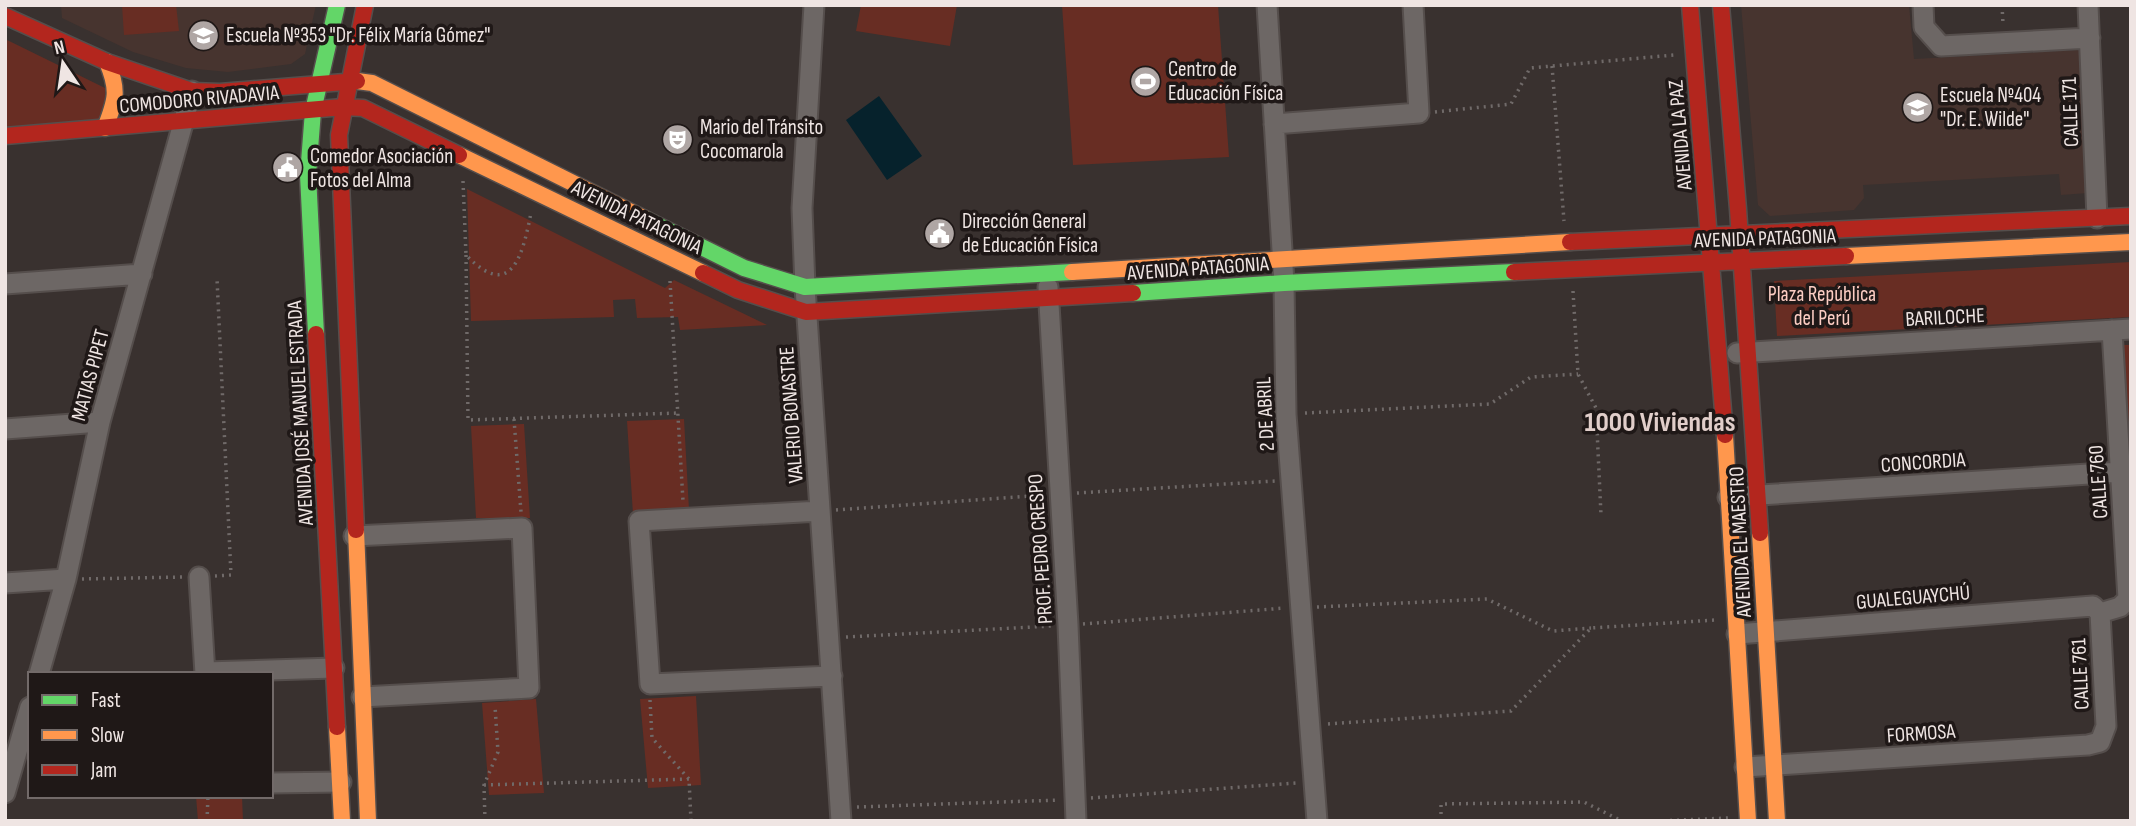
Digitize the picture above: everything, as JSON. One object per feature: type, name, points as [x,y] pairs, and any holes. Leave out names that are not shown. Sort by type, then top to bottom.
[{"type":"main road","name":"AVENIDA JOSÉ MANUEL ESTRADA","points":[[337,5],[313,111],[308,175],[342,821]]},
{"type":"main road","points":[[365,5],[339,135],[368,821]]},
{"type":"main road","name":"AVENIDA LA PAZ","points":[[1690,5],[1711,262]]},
{"type":"main road","points":[[1721,5],[1742,261]]},
{"type":"main road","name":"AVENIDA PATAGONIA","points":[[5,16],[107,62],[192,91],[220,92],[349,80],[372,83],[744,268],[805,287],[1281,261],[1566,242],[2131,216]]},
{"type":"main road","points":[[105,128],[117,97],[116,83],[107,62]]},
{"type":"main road","name":"AVENIDA PATAGONIA","points":[[313,111],[343,107],[363,108],[738,290],[806,312],[1284,283],[2131,242]]},
{"type":"main road","name":"COMODORO RIVADAVIA","points":[[5,136],[313,111]]},
{"type":"main road","name":"AVENIDA EL MAESTRO","points":[[1742,261],[1759,495],[1777,821]]},
{"type":"main road","name":"AVENIDA EL MAESTRO","points":[[1711,262],[1720,355],[1748,819]]},
{"type":"street","name":"VALERIO BONASTRE","points":[[814,5],[802,208],[806,312],[841,821]]},
{"type":"street","name":"2 DE ABRIL","points":[[1267,5],[1284,283],[1286,414],[1300,607],[1312,725],[1317,821]]},
{"type":"street","points":[[1274,124],[1419,113],[1413,5]]},
{"type":"street","points":[[1923,5],[1924,27],[1941,46],[2090,38]]},
{"type":"street","name":"CALLE 171","points":[[2088,5],[2097,218]]},
{"type":"street","name":"MATIAS PIPET","points":[[40,672],[66,579],[100,422],[192,91]]},
{"type":"street","points":[[5,284],[142,274]]},
{"type":"street","name":"PROF. PEDRO CRESPO","points":[[1047,274],[1068,625],[1076,821]]},
{"type":"street","name":"BARILOCHE","points":[[1720,355],[2121,330]]},
{"type":"street","name":"CALLE 760","points":[[2096,610],[2120,607],[2128,599],[2120,472],[2121,330]]},
{"type":"street","points":[[5,429],[100,422]]},
{"type":"street","name":"CONCORDIA","points":[[1728,497],[2120,472]]},
{"type":"street","points":[[820,511],[639,521],[650,684],[832,676]]},
{"type":"street","points":[[354,536],[522,528],[529,688],[362,697]]},
{"type":"street","points":[[199,577],[205,672]]},
{"type":"street","points":[[5,583],[66,579]]},
{"type":"street","name":"GUALEGUAYCHÚ","points":[[1736,626],[1766,632],[2096,610]]},
{"type":"street","name":"CALLE 761","points":[[2096,610],[2106,726],[2100,742]]},
{"type":"street","points":[[231,672],[334,668]]},
{"type":"street","points":[[5,793],[28,714]]},
{"type":"street","name":"FORMOSA","points":[[1745,767],[2088,745],[2100,742]]},
{"type":"street","points":[[273,783],[341,782]]},
{"type":"path","points":[[1419,113],[1511,104],[1530,68],[1694,53]]},
{"type":"path","points":[[1552,66],[1566,242]]},
{"type":"path","points":[[463,155],[468,420],[679,413]]},
{"type":"path","points":[[466,256],[481,271],[500,275],[515,268],[522,254],[536,191]]},
{"type":"path","points":[[667,255],[684,519]]},
{"type":"path","points":[[1572,268],[1578,374],[1595,408],[1601,515]]},
{"type":"path","points":[[66,579],[231,575],[217,279]]},
{"type":"path","points":[[1286,414],[1490,404],[1531,377],[1578,374]]},
{"type":"path","points":[[514,419],[522,528]]},
{"type":"path","points":[[1300,607],[1487,599],[1553,631],[1736,626]]},
{"type":"path","points":[[1312,725],[1511,711],[1591,628]]},
{"type":"path","points":[[650,684],[652,738],[689,779],[691,821]]},
{"type":"path","points":[[485,821],[484,785],[498,752],[494,690]]},
{"type":"path","points":[[484,785],[689,779]]},
{"type":"path","points":[[207,821],[208,798]]},
{"type":"path","points":[[1441,821],[1441,804],[1584,802],[1622,821]]},
{"type":"path","points":[[1656,821],[1748,819]]},
{"type":"shaded area","name":"Escuela Nº353 \"Dr. Félix María Gómez\"","points":[[61,5],[316,5],[305,54],[291,64],[228,72],[186,68],[133,52],[62,18]]},
{"type":"shaded area","name":"Escuela Nº404 \"Dr. E. Wilde\"","points":[[1741,5],[1909,5],[1914,59],[2079,50],[2088,193],[2061,195],[2059,174],[1863,185],[1864,198],[1854,210],[1770,216],[1758,205]]},
{"type":"green space","points":[[122,5],[176,5],[179,31],[124,35]]},
{"type":"green space","points":[[861,5],[957,5],[950,46],[856,31]]},
{"type":"green space","name":"Centro de Educación Física","points":[[1062,5],[1218,5],[1229,157],[1073,165]]},
{"type":"green space","points":[[5,39],[105,88],[105,125],[5,129]]},
{"type":"green space","points":[[467,189],[665,288],[674,280],[767,325],[680,330],[678,317],[637,318],[635,299],[613,300],[614,317],[471,321]]},
{"type":"green space","name":"Plaza República del Perú","points":[[2131,262],[2131,317],[1777,336],[1774,281]]},
{"type":"green space","points":[[2122,345],[2131,345],[2131,487]]},
{"type":"green space","points":[[684,419],[689,510],[633,514],[627,421]]},
{"type":"green space","points":[[524,424],[530,518],[476,518],[471,426]]},
{"type":"green space","points":[[696,696],[701,785],[648,788],[640,699]]},
{"type":"green space","points":[[536,699],[544,793],[489,795],[482,703]]},
{"type":"green space","points":[[196,798],[242,798],[243,821],[198,821]]},
{"type":"water","points":[[879,96],[922,156],[887,180],[846,120]]},
{"type":"traffic: fast","points":[[316,334],[308,175],[313,111],[337,5]]},
{"type":"traffic: fast","points":[[645,219],[744,268],[805,287],[1072,272]]},
{"type":"traffic: fast","points":[[1133,293],[1514,272]]},
{"type":"traffic: slow","points":[[105,128],[115,95],[107,62]]},
{"type":"traffic: slow","points":[[357,81],[372,83],[645,219]]},
{"type":"traffic: slow","points":[[459,155],[703,273]]},
{"type":"traffic: slow","points":[[1072,272],[1570,242]]},
{"type":"traffic: slow","points":[[1846,256],[2131,242]]},
{"type":"traffic: slow","points":[[1725,435],[1748,821]]},
{"type":"traffic: slow","points":[[356,530],[368,821]]},
{"type":"traffic: slow","points":[[1760,533],[1777,821]]},
{"type":"traffic: slow","points":[[337,727],[342,821]]},
{"type":"traffic: jam","points":[[356,530],[339,135],[365,5]]},
{"type":"traffic: jam","points":[[1690,5],[1725,435]]},
{"type":"traffic: jam","points":[[1721,5],[1760,533]]},
{"type":"traffic: jam","points":[[5,16],[107,62],[192,91],[220,92],[357,81]]},
{"type":"traffic: jam","points":[[5,136],[343,107],[363,108],[459,155]]},
{"type":"traffic: jam","points":[[1570,242],[2131,216]]},
{"type":"traffic: jam","points":[[1514,272],[1846,256]]},
{"type":"traffic: jam","points":[[703,273],[738,290],[806,312],[1133,293]]},
{"type":"traffic: jam","points":[[316,334],[337,727]]},
{"type":"place","name":"Escuela Nº353 \"Dr. Félix María Gómez\"","points":[[203,35]]},
{"type":"place","name":"Centro de Educación Física","points":[[1145,81]]},
{"type":"place","name":"Escuela Nº404 \"Dr. E. Wilde\"","points":[[1917,107]]},
{"type":"place","name":"Mario del Tránsito Cocomarola","points":[[677,139]]},
{"type":"place","name":"Comedor Asociación Fotos del Alma","points":[[287,168]]},
{"type":"place","name":"Dirección General de Educación Física","points":[[939,233]]},
{"type":"district","name":"1000 Viviendas","points":[[1660,421]]}]
